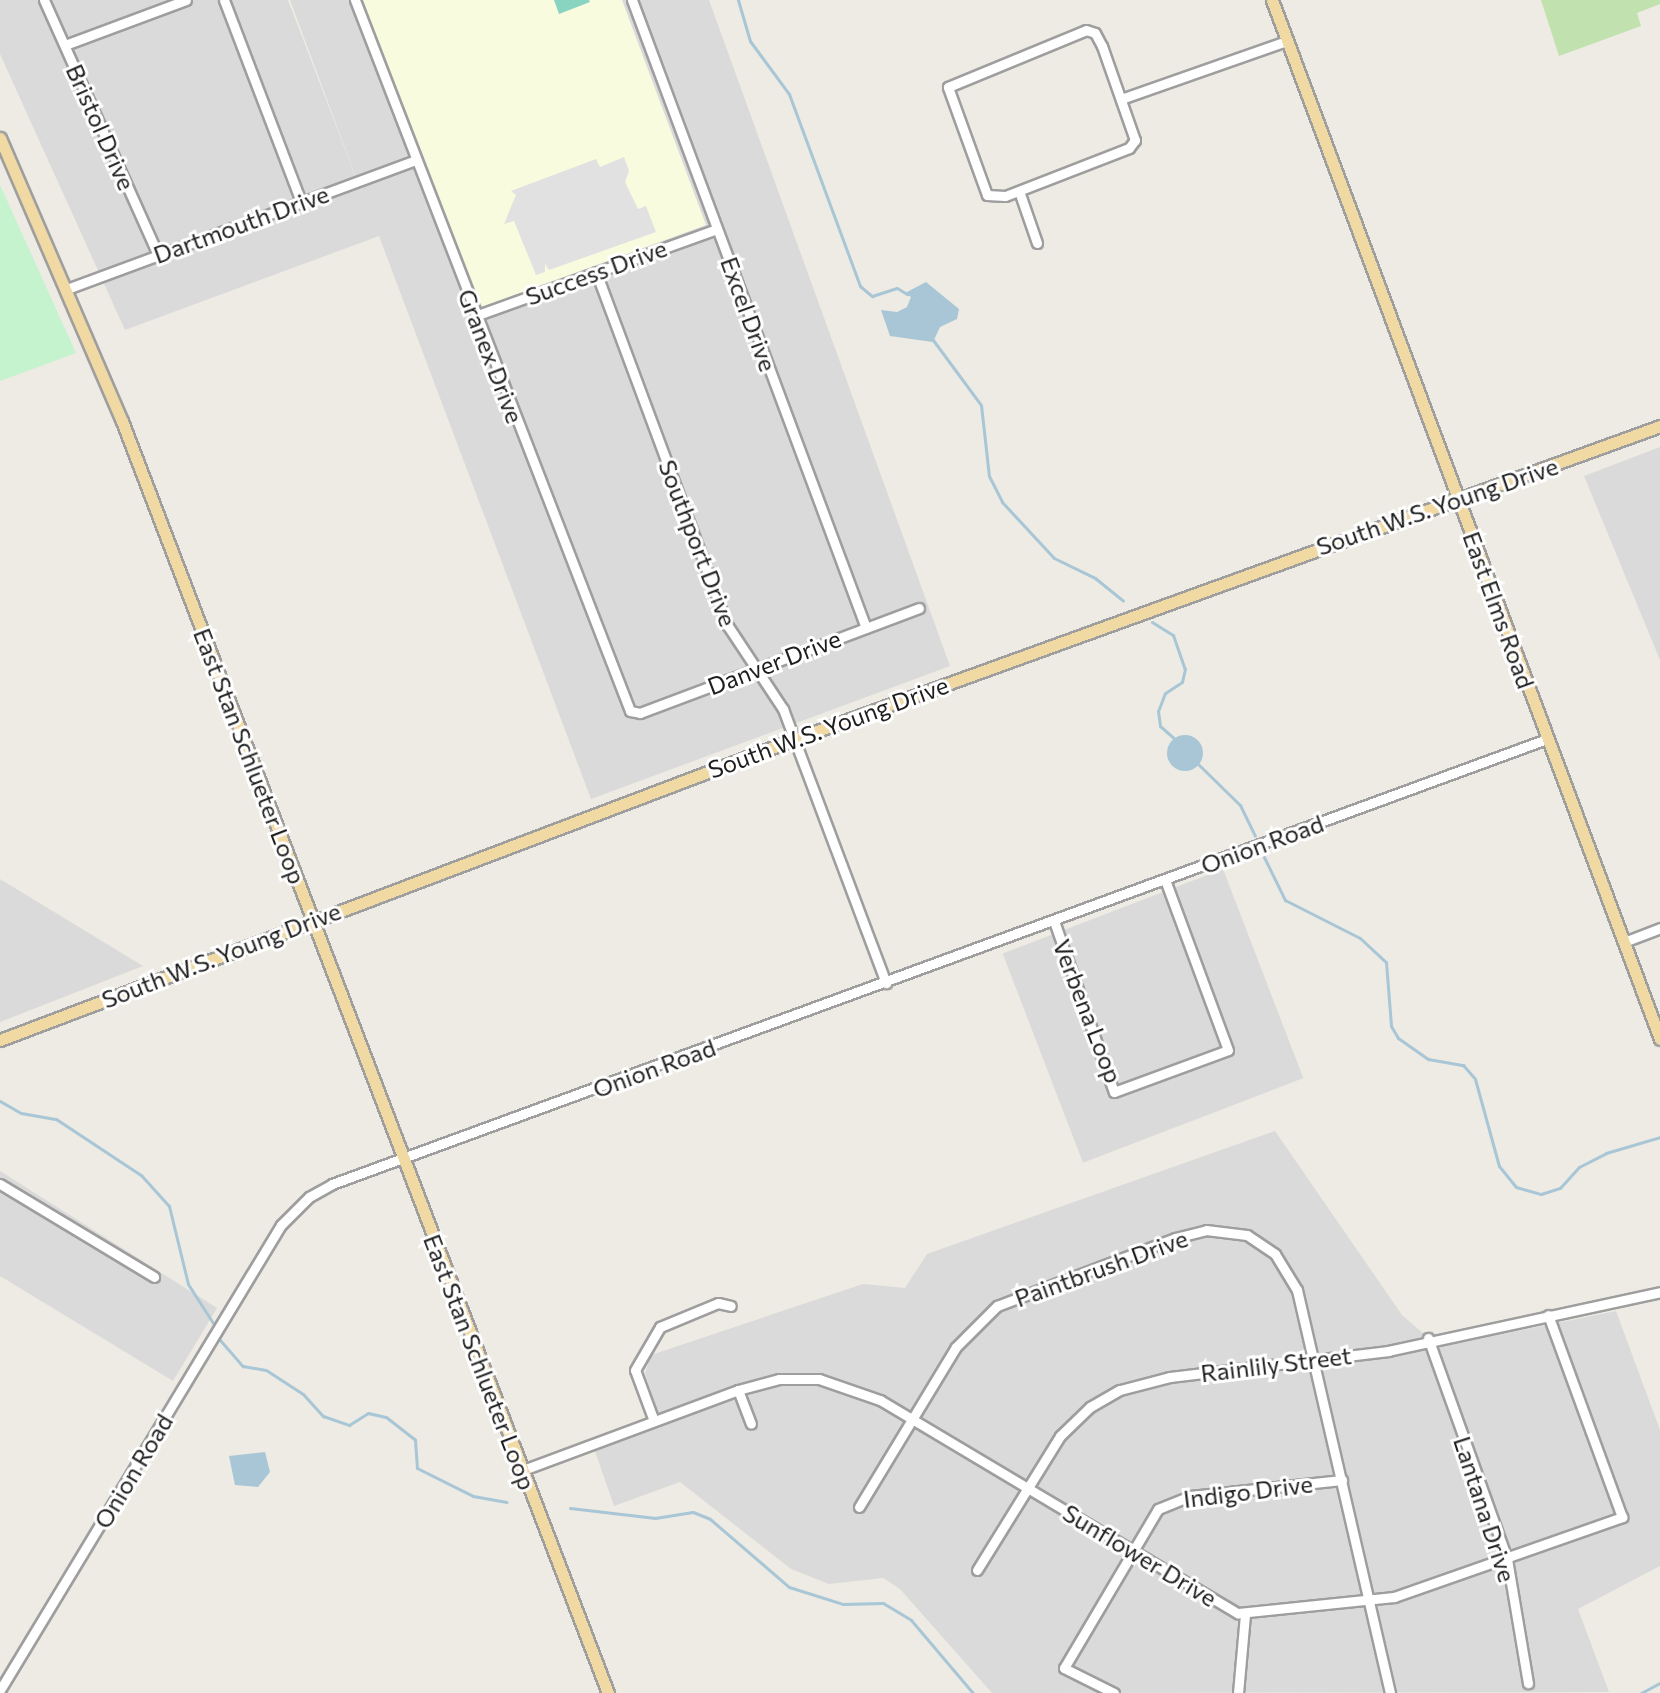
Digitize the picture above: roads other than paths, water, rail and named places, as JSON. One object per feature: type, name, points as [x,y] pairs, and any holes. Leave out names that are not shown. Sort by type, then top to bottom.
[{"type":"main road","name":"East Elms Road","points":[[1272,0],[1660,1039]]},
{"type":"main road","name":"East Stan Schlueter Loop","points":[[0,138],[67,289],[608,1693]]},
{"type":"main road","name":"South W.S. Young Drive","points":[[0,1040],[795,739],[1457,495],[1660,426]]},
{"type":"street","name":"Bristol Drive","points":[[44,0],[158,255]]},
{"type":"street","points":[[65,45],[186,0]]},
{"type":"street","points":[[224,0],[301,202]]},
{"type":"street","name":"Granex Drive","points":[[355,0],[630,711]]},
{"type":"street","name":"Excel Drive","points":[[632,0],[866,628]]},
{"type":"street","points":[[1086,30],[1095,33],[1102,46],[1121,99],[1134,129],[1129,148],[995,198],[987,195],[948,96],[954,81],[1086,30]]},
{"type":"street","points":[[1121,99],[1287,41]]},
{"type":"street","name":"Dartmouth Drive","points":[[67,289],[416,160]]},
{"type":"street","points":[[1019,191],[1037,243]]},
{"type":"street","name":"Success Drive","points":[[475,316],[717,229]]},
{"type":"street","name":"Southport Drive","points":[[596,272],[728,626],[778,698],[886,983]]},
{"type":"street","name":"Danver Drive","points":[[630,711],[640,713],[919,608]]},
{"type":"street","name":"Onion Road","points":[[0,1690],[281,1225],[295,1208],[332,1184],[1547,739]]},
{"type":"street","name":"Verbena Loop","points":[[1054,921],[1114,1092],[1228,1050],[1165,880]]},
{"type":"street","points":[[1624,942],[1660,928]]},
{"type":"street","points":[[0,1184],[154,1277]]},
{"type":"street","name":"Paintbrush Drive","points":[[859,1507],[956,1347],[997,1306],[1206,1230],[1247,1235],[1275,1254],[1297,1290],[1390,1693]]},
{"type":"street","name":"Rainlily Street","points":[[977,1570],[1069,1425],[1120,1390],[1170,1377],[1388,1351],[1428,1338],[1660,1292]]},
{"type":"street","points":[[654,1421],[635,1370],[660,1327],[718,1303],[731,1306]]},
{"type":"street","name":"Sunflower Drive","points":[[523,1470],[738,1390],[779,1379],[819,1379],[861,1390],[1214,1602],[1245,1614],[1369,1600],[1416,1591],[1622,1517],[1548,1315]]},
{"type":"street","name":"Lantana Drive","points":[[1428,1338],[1507,1559],[1528,1683]]},
{"type":"street","points":[[738,1390],[751,1424]]},
{"type":"street","name":"Indigo Drive","points":[[1114,1693],[1064,1668],[1158,1509],[1176,1499],[1342,1480]]},
{"type":"street","points":[[1238,1693],[1245,1614]]},
{"type":"water","points":[[926,282],[959,309],[957,319],[940,327],[933,342],[890,336],[881,310],[897,312],[907,307],[911,297],[905,293]]},
{"type":"water","points":[[1185,735],[1198,740],[1203,753],[1198,766],[1185,771],[1172,766],[1167,753],[1172,740]]},
{"type":"water","points":[[265,1452],[270,1472],[258,1487],[235,1485],[229,1456]]},
{"type":"waterway","points":[[738,0],[750,41],[789,94],[860,286],[872,296],[897,288],[907,294]]},
{"type":"waterway","points":[[933,340],[981,405],[989,476],[1002,502],[1054,558],[1095,578],[1123,601]]},
{"type":"waterway","points":[[1152,622],[1173,635],[1185,669],[1182,682],[1165,693],[1158,711],[1160,726],[1174,738]]},
{"type":"waterway","points":[[1198,764],[1240,805],[1255,836]]},
{"type":"waterway","points":[[1261,851],[1285,900],[1360,938],[1386,962],[1391,1026],[1398,1038],[1428,1059],[1463,1065],[1475,1079],[1499,1166],[1516,1187],[1541,1194],[1560,1188],[1579,1167],[1606,1153],[1660,1137]]},
{"type":"waterway","points":[[0,1101],[21,1113],[56,1119],[141,1175],[169,1206],[188,1284],[213,1323]]},
{"type":"waterway","points":[[220,1340],[243,1366],[266,1370],[303,1394],[323,1416],[349,1425],[368,1413],[386,1417],[415,1440],[417,1468],[473,1496],[506,1502]]},
{"type":"waterway","points":[[570,1508],[655,1518],[693,1512],[710,1519],[789,1587],[843,1604],[883,1603],[911,1620],[973,1693]]},
{"type":"waterway","points":[[1641,1693],[1660,1683]]}]
